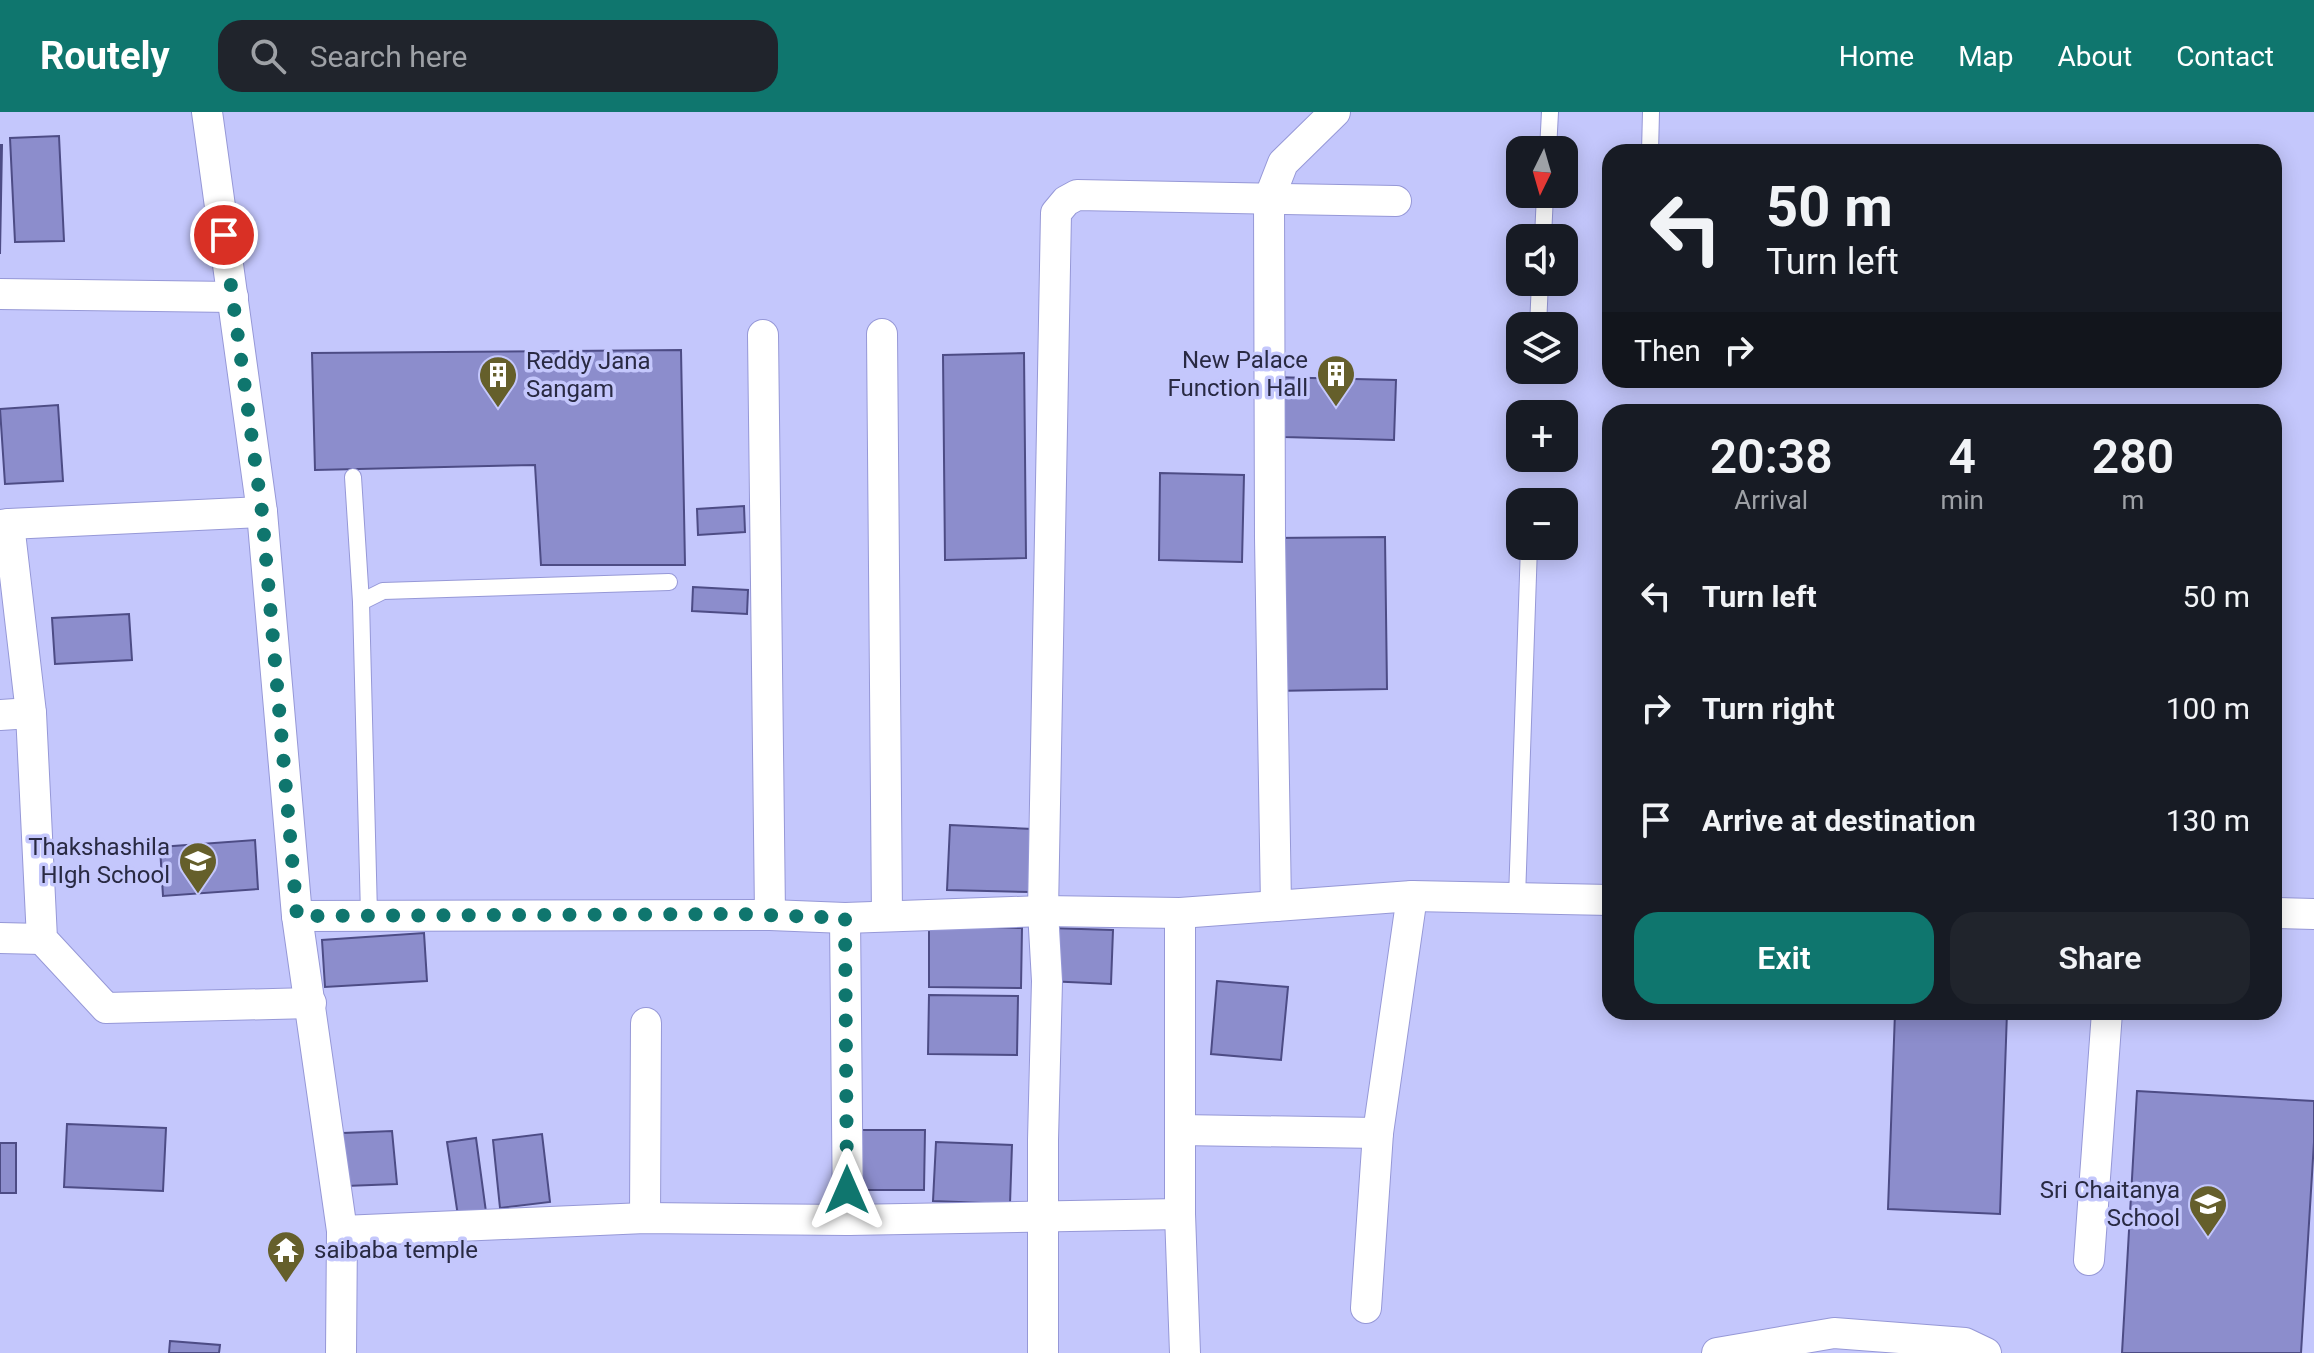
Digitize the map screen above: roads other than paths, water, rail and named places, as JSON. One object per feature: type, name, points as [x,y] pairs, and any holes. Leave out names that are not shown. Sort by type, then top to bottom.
[{"type":"street","points":[[207,112],[262,512],[297,916],[342,1231],[341,1353]]},
{"type":"street","points":[[1276,906],[1269,199],[1283,163],[1335,112]]},
{"type":"street","points":[[1043,1353],[1047,981],[1043,911],[1056,213],[1066,201],[1077,195],[1396,201]]},
{"type":"street","points":[[0,294],[233,297]]},
{"type":"street","points":[[882,334],[887,916]]},
{"type":"street","points":[[763,335],[770,915]]},
{"type":"street","points":[[262,512],[5,524],[31,713],[42,939],[106,1008],[311,1003]]},
{"type":"street","points":[[0,715],[31,713]]},
{"type":"street","points":[[1366,1308],[1378,1133],[1412,896]]},
{"type":"street","points":[[297,916],[770,915],[845,918],[1043,911],[1180,913],[1412,896],[1602,900]]},
{"type":"street","points":[[1180,913],[1180,1214],[1185,1353]]},
{"type":"street","points":[[2282,913],[2314,914]]},
{"type":"street","points":[[845,918],[848,1220]]},
{"type":"street","points":[[0,938],[42,939]]},
{"type":"street","points":[[2089,1260],[2106,1020]]},
{"type":"street","points":[[645,1218],[646,1023]]},
{"type":"street","points":[[1180,1130],[1378,1133]]},
{"type":"street","points":[[342,1231],[645,1218],[848,1220],[1180,1214]]},
{"type":"street","points":[[1717,1353],[1835,1343],[1965,1343],[1986,1353]]},
{"type":"lane","points":[[1549,136],[1550,112]]},
{"type":"lane","points":[[1650,144],[1651,112]]},
{"type":"lane","points":[[353,477],[361,602],[369,914]]},
{"type":"lane","points":[[1517,898],[1529,560]]},
{"type":"lane","points":[[361,602],[383,591],[669,582]]},
{"type":"place","name":"New Palace Function Hall","points":[[1336,408]]},
{"type":"place","name":"Reddy Jana Sangam","points":[[498,409]]},
{"type":"place","name":"Thakshashila HIgh School","points":[[198,895]]},
{"type":"place","name":"Sri Chaitanya School","points":[[2208,1238]]},
{"type":"place","name":"saibaba temple","points":[[286,1284]]}]
